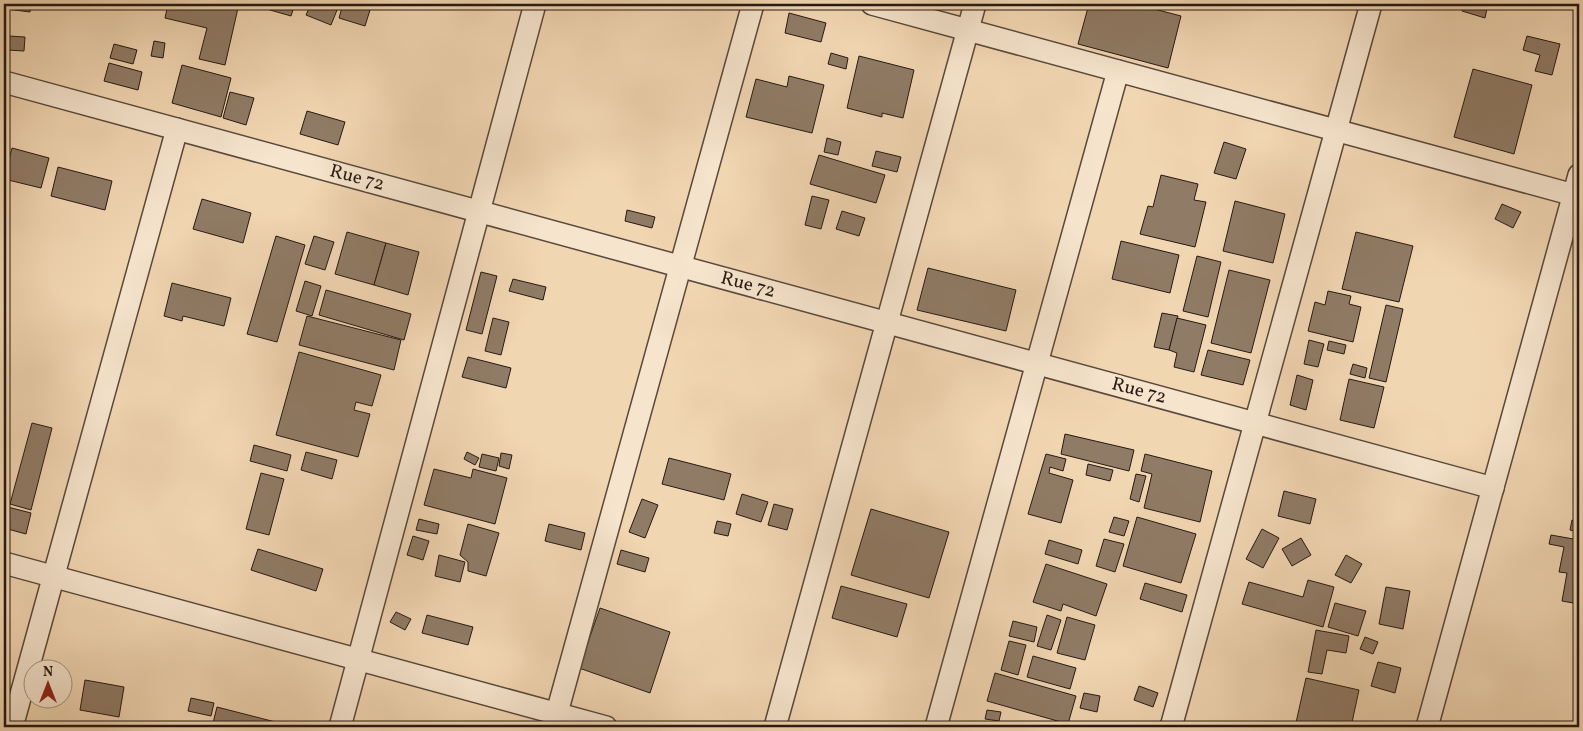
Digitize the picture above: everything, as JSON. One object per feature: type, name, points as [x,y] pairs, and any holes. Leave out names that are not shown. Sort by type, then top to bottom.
[{"type":"street","points":[[340,727],[535,4]]},
{"type":"street","points":[[555,721],[753,4]]},
{"type":"street","points":[[872,4],[1336,130],[1576,185],[1573,225],[1493,488],[1427,727]]},
{"type":"street","points":[[775,727],[975,4]]},
{"type":"street","points":[[1171,727],[1371,4]]},
{"type":"street","points":[[936,727],[1118,71]]},
{"type":"street","name":"Rue 72","points":[[4,82],[1493,488]]},
{"type":"street","points":[[12,727],[177,129]]},
{"type":"street","points":[[4,563],[358,660],[555,721],[606,727]]},
{"type":"building","points":[[7,4],[31,4],[30,12],[7,9]]},
{"type":"building","points":[[168,4],[218,4],[238,8],[225,65],[199,59],[207,28],[165,18]]},
{"type":"building","points":[[249,4],[295,4],[291,16]]},
{"type":"building","points":[[311,4],[322,4],[337,10],[331,25],[306,15]]},
{"type":"building","points":[[343,4],[370,10],[365,26],[339,18]]},
{"type":"building","points":[[1089,4],[1135,4],[1181,16],[1168,68],[1078,44]]},
{"type":"building","points":[[1410,4],[1429,4],[1428,8]]},
{"type":"building","points":[[1464,4],[1488,4],[1485,18],[1462,11]]},
{"type":"building","points":[[789,13],[826,23],[821,42],[785,33]]},
{"type":"building","points":[[9,36],[25,37],[24,51],[8,50]]},
{"type":"building","points":[[1527,36],[1560,44],[1552,75],[1535,71],[1540,55],[1523,50]]},
{"type":"building","points":[[154,41],[165,43],[163,58],[151,56]]},
{"type":"building","points":[[114,44],[137,50],[133,64],[110,58]]},
{"type":"building","points":[[831,53],[848,58],[846,69],[828,64]]},
{"type":"building","points":[[859,56],[914,70],[903,118],[882,113],[882,117],[847,108]]},
{"type":"building","points":[[109,63],[142,72],[138,90],[104,81]]},
{"type":"building","points":[[182,65],[231,78],[221,117],[172,103]]},
{"type":"building","points":[[1473,69],[1532,85],[1514,154],[1454,137]]},
{"type":"building","points":[[789,76],[824,85],[812,133],[746,117],[756,79],[787,87]]},
{"type":"building","points":[[230,92],[254,98],[246,125],[223,118]]},
{"type":"building","points":[[307,111],[345,122],[338,145],[300,134]]},
{"type":"building","points":[[827,138],[841,142],[838,155],[824,152]]},
{"type":"building","points":[[1224,142],[1246,149],[1236,179],[1214,173]]},
{"type":"building","points":[[12,148],[49,158],[41,188],[4,179]]},
{"type":"building","points":[[876,151],[901,157],[897,172],[872,166]]},
{"type":"building","points":[[819,155],[885,175],[876,203],[810,184]]},
{"type":"building","points":[[58,167],[112,181],[105,210],[51,196]]},
{"type":"building","points":[[1161,175],[1198,184],[1194,200],[1206,202],[1195,247],[1140,234],[1148,206],[1153,207]]},
{"type":"building","points":[[812,196],[829,200],[821,229],[805,225]]},
{"type":"building","points":[[202,199],[251,213],[243,243],[193,229]]},
{"type":"building","points":[[1235,201],[1285,214],[1273,263],[1223,251]]},
{"type":"building","points":[[1502,204],[1521,212],[1513,228],[1495,219]]},
{"type":"building","points":[[627,210],[655,217],[652,228],[625,221]]},
{"type":"building","points":[[842,211],[865,218],[859,236],[836,229]]},
{"type":"building","points":[[347,232],[386,243],[374,285],[335,274]]},
{"type":"building","points":[[1356,232],[1413,246],[1399,302],[1342,289]]},
{"type":"building","points":[[276,236],[305,245],[277,342],[247,334]]},
{"type":"building","points":[[314,236],[334,242],[325,270],[305,264]]},
{"type":"building","points":[[1121,241],[1179,255],[1170,293],[1112,279]]},
{"type":"building","points":[[386,243],[419,252],[408,295],[374,285]]},
{"type":"building","points":[[1197,256],[1221,262],[1208,317],[1183,311]]},
{"type":"building","points":[[928,268],[1016,290],[1006,331],[917,310]]},
{"type":"building","points":[[1229,270],[1270,280],[1251,353],[1211,343]]},
{"type":"building","points":[[481,272],[497,276],[482,334],[466,330]]},
{"type":"building","points":[[513,279],[546,287],[543,300],[509,291]]},
{"type":"building","points":[[305,281],[321,286],[312,316],[296,311]]},
{"type":"building","points":[[172,283],[231,298],[224,326],[183,316],[182,321],[164,316]]},
{"type":"building","points":[[326,290],[411,314],[404,340],[319,315]]},
{"type":"building","points":[[1328,291],[1351,296],[1349,304],[1361,307],[1353,342],[1308,331],[1315,302],[1325,305]]},
{"type":"building","points":[[1386,305],[1403,309],[1386,382],[1369,378]]},
{"type":"building","points":[[1162,313],[1178,316],[1169,350],[1154,347]]},
{"type":"building","points":[[307,316],[401,340],[394,370],[299,345]]},
{"type":"building","points":[[493,318],[509,322],[501,355],[485,351]]},
{"type":"building","points":[[1177,318],[1206,325],[1194,372],[1174,367],[1177,353],[1169,350]]},
{"type":"building","points":[[1309,340],[1324,344],[1318,367],[1304,364]]},
{"type":"building","points":[[1329,341],[1346,345],[1344,354],[1327,350]]},
{"type":"building","points":[[1208,350],[1250,360],[1243,385],[1201,375]]},
{"type":"building","points":[[299,352],[381,375],[372,406],[356,402],[354,410],[370,414],[358,457],[276,435]]},
{"type":"building","points":[[468,357],[511,368],[506,388],[462,377]]},
{"type":"building","points":[[1353,364],[1367,368],[1365,378],[1350,374]]},
{"type":"building","points":[[1297,375],[1313,380],[1306,410],[1290,405]]},
{"type":"building","points":[[1349,379],[1384,387],[1374,428],[1340,420]]},
{"type":"building","points":[[32,423],[52,428],[31,510],[10,504]]},
{"type":"building","points":[[1065,434],[1134,450],[1129,471],[1061,454]]},
{"type":"building","points":[[254,445],[291,455],[287,471],[250,461]]},
{"type":"building","points":[[306,452],[337,460],[332,479],[301,470]]},
{"type":"building","points":[[467,452],[479,458],[475,465],[464,459]]},
{"type":"building","points":[[501,453],[512,455],[509,469],[499,466]]},
{"type":"building","points":[[482,454],[499,458],[496,471],[479,467]]},
{"type":"building","points":[[1046,454],[1066,459],[1063,471],[1050,467],[1049,473],[1073,480],[1061,523],[1028,514]]},
{"type":"building","points":[[1145,454],[1212,471],[1200,522],[1144,508],[1152,474],[1141,471]]},
{"type":"building","points":[[669,458],[731,474],[724,500],[662,484]]},
{"type":"building","points":[[1088,464],[1113,470],[1110,481],[1086,475]]},
{"type":"building","points":[[434,469],[471,478],[473,469],[507,478],[495,524],[424,505]]},
{"type":"building","points":[[261,473],[284,479],[269,535],[246,529]]},
{"type":"building","points":[[1136,474],[1146,476],[1139,502],[1130,499]]},
{"type":"building","points":[[1284,491],[1316,499],[1310,524],[1278,516]]},
{"type":"building","points":[[742,494],[768,502],[761,522],[736,514]]},
{"type":"building","points":[[642,499],[658,505],[645,538],[629,532]]},
{"type":"building","points":[[774,504],[793,509],[787,530],[768,525]]},
{"type":"building","points":[[4,506],[31,513],[26,534],[4,528]]},
{"type":"building","points":[[871,509],[949,532],[929,598],[851,575]]},
{"type":"building","points":[[1114,517],[1129,521],[1124,536],[1109,532]]},
{"type":"building","points":[[1137,517],[1196,534],[1181,583],[1123,566]]},
{"type":"building","points":[[419,519],[439,524],[437,534],[416,530]]},
{"type":"building","points":[[1572,520],[1579,522],[1579,532],[1570,530]]},
{"type":"building","points":[[717,521],[731,524],[728,536],[714,533]]},
{"type":"building","points":[[468,524],[499,533],[486,576],[468,571],[468,562],[460,555]]},
{"type":"building","points":[[549,524],[585,533],[581,550],[545,541]]},
{"type":"building","points":[[1262,529],[1279,538],[1263,568],[1246,559]]},
{"type":"building","points":[[1551,535],[1579,540],[1579,604],[1562,601],[1567,573],[1559,572],[1564,547],[1549,544]]},
{"type":"building","points":[[413,536],[429,541],[423,560],[407,555]]},
{"type":"building","points":[[1301,538],[1311,555],[1292,566],[1282,549]]},
{"type":"building","points":[[1104,539],[1124,544],[1115,572],[1096,566]]},
{"type":"building","points":[[1049,540],[1082,550],[1078,564],[1045,554]]},
{"type":"building","points":[[258,549],[323,569],[316,591],[251,570]]},
{"type":"building","points":[[621,550],[649,558],[645,572],[617,564]]},
{"type":"building","points":[[439,555],[465,562],[460,582],[435,576]]},
{"type":"building","points":[[1346,555],[1362,564],[1351,583],[1335,575]]},
{"type":"building","points":[[1046,564],[1107,584],[1096,616],[1063,604],[1061,611],[1033,602]]},
{"type":"building","points":[[1308,580],[1334,587],[1323,627],[1242,604],[1249,582],[1303,597]]},
{"type":"building","points":[[1145,583],[1187,595],[1182,612],[1140,599]]},
{"type":"building","points":[[841,586],[907,604],[897,637],[832,618]]},
{"type":"building","points":[[1386,587],[1410,591],[1403,629],[1379,624]]},
{"type":"building","points":[[1335,603],[1366,611],[1358,636],[1328,627]]},
{"type":"building","points":[[600,608],[670,632],[650,693],[579,668]]},
{"type":"building","points":[[396,612],[411,619],[405,630],[390,622]]},
{"type":"building","points":[[427,615],[473,627],[468,645],[422,633]]},
{"type":"building","points":[[1047,615],[1061,620],[1051,650],[1037,646]]},
{"type":"building","points":[[1067,617],[1095,625],[1085,660],[1057,653]]},
{"type":"building","points":[[1013,621],[1037,627],[1034,642],[1009,636]]},
{"type":"building","points":[[1316,630],[1349,636],[1346,653],[1327,650],[1322,674],[1308,672]]},
{"type":"building","points":[[1365,637],[1378,642],[1373,654],[1360,649]]},
{"type":"building","points":[[1009,641],[1026,645],[1018,675],[1001,670]]},
{"type":"building","points":[[1033,656],[1076,668],[1070,689],[1027,677]]},
{"type":"building","points":[[1378,662],[1401,668],[1395,693],[1371,686]]},
{"type":"building","points":[[995,673],[1076,696],[1068,724],[987,701]]},
{"type":"building","points":[[1306,678],[1359,690],[1351,727],[1295,727]]},
{"type":"building","points":[[85,680],[124,687],[119,717],[80,710]]},
{"type":"building","points":[[1139,686],[1158,693],[1153,707],[1134,700]]},
{"type":"building","points":[[1084,693],[1100,696],[1097,712],[1080,708]]},
{"type":"building","points":[[191,698],[214,703],[211,716],[188,711]]},
{"type":"building","points":[[217,707],[295,727],[212,727]]},
{"type":"building","points":[[987,710],[1001,712],[999,721],[985,719]]},
{"type":"building","points":[[807,722],[819,727],[805,727]]}]
